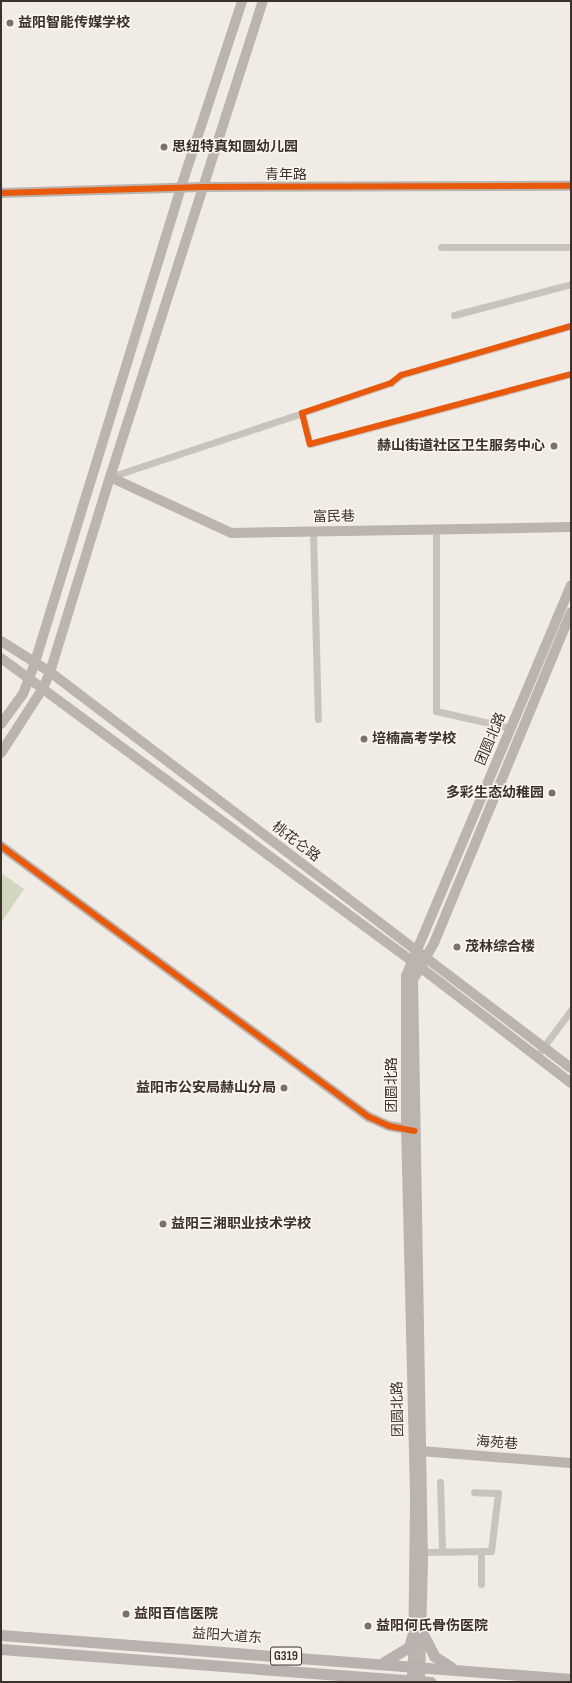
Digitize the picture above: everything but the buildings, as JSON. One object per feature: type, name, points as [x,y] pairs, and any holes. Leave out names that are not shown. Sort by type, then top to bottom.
[{"type":"main road","points":[[1,724],[23,694],[35,662],[181,188],[242,1]]},
{"type":"main road","points":[[1,753],[43,688],[50,672],[110,477],[264,1]]},
{"type":"main road","name":"青年路","points":[[1,193],[203,187],[571,186]]},
{"type":"main road","name":"富民巷","points":[[110,477],[231,533],[571,527]]},
{"type":"main road","name":"团圆北路","points":[[419,1682],[415,1494],[411,1130],[413,980],[417,952],[571,585]]},
{"type":"main road","name":"团圆北路","points":[[416,964],[427,958],[571,612]]},
{"type":"main road","name":"桃花仑路","points":[[1,641],[50,672],[571,1068]]},
{"type":"main road","name":"桃花仑路","points":[[1,658],[30,677],[416,964],[571,1083]]},
{"type":"main road","points":[[1,846],[369,1117],[389,1126],[411,1130]]},
{"type":"main road","name":"团圆北路","points":[[411,1130],[423,1552],[418,1631]]},
{"type":"main road","name":"海苑巷","points":[[421,1451],[571,1463]]},
{"type":"main road","points":[[382,1663],[409,1647],[418,1631],[434,1656],[442,1664],[457,1670]]},
{"type":"main road","name":"益阳大道东","points":[[1,1634],[571,1679]]},
{"type":"main road","name":"G319","points":[[1,1649],[419,1682]]},
{"type":"street","points":[[441,247],[571,247]]},
{"type":"street","points":[[454,315],[571,284]]},
{"type":"street","points":[[110,477],[390,383],[401,375],[571,326]]},
{"type":"street","points":[[302,412],[310,444],[571,374]]},
{"type":"street","points":[[436,529],[436,712],[511,728]]},
{"type":"street","points":[[313,532],[318,719]]},
{"type":"street","points":[[536,1057],[571,1010]]},
{"type":"street","points":[[440,1482],[442,1551]]},
{"type":"street","points":[[423,1552],[491,1552],[498,1494],[474,1492]]},
{"type":"street","points":[[481,1552],[481,1584]]},
{"type":"green space","points":[[1,873],[24,889],[1,923]]},
{"type":"cycle path","points":[[1,193],[203,187],[571,186]]},
{"type":"cycle path","points":[[571,326],[401,375],[391,383],[302,413],[310,444],[571,374]]},
{"type":"cycle path","points":[[1,846],[369,1117],[389,1126],[415,1131]]},
{"type":"place","name":"益阳智能传媒学校","points":[[10,23]]},
{"type":"place","name":"思纽特真知圆幼儿园","points":[[164,147]]},
{"type":"place","name":"赫山街道社区卫生服务中心","points":[[554,446]]},
{"type":"place","name":"培楠高考学校","points":[[364,739]]},
{"type":"place","name":"多彩生态幼稚园","points":[[552,793]]},
{"type":"place","name":"茂林综合楼","points":[[457,947]]},
{"type":"place","name":"益阳市公安局赫山分局","points":[[284,1088]]},
{"type":"place","name":"益阳三湘职业技术学校","points":[[163,1224]]},
{"type":"place","name":"益阳百信医院","points":[[126,1614]]},
{"type":"place","name":"益阳何氏骨伤医院","points":[[368,1626]]}]
